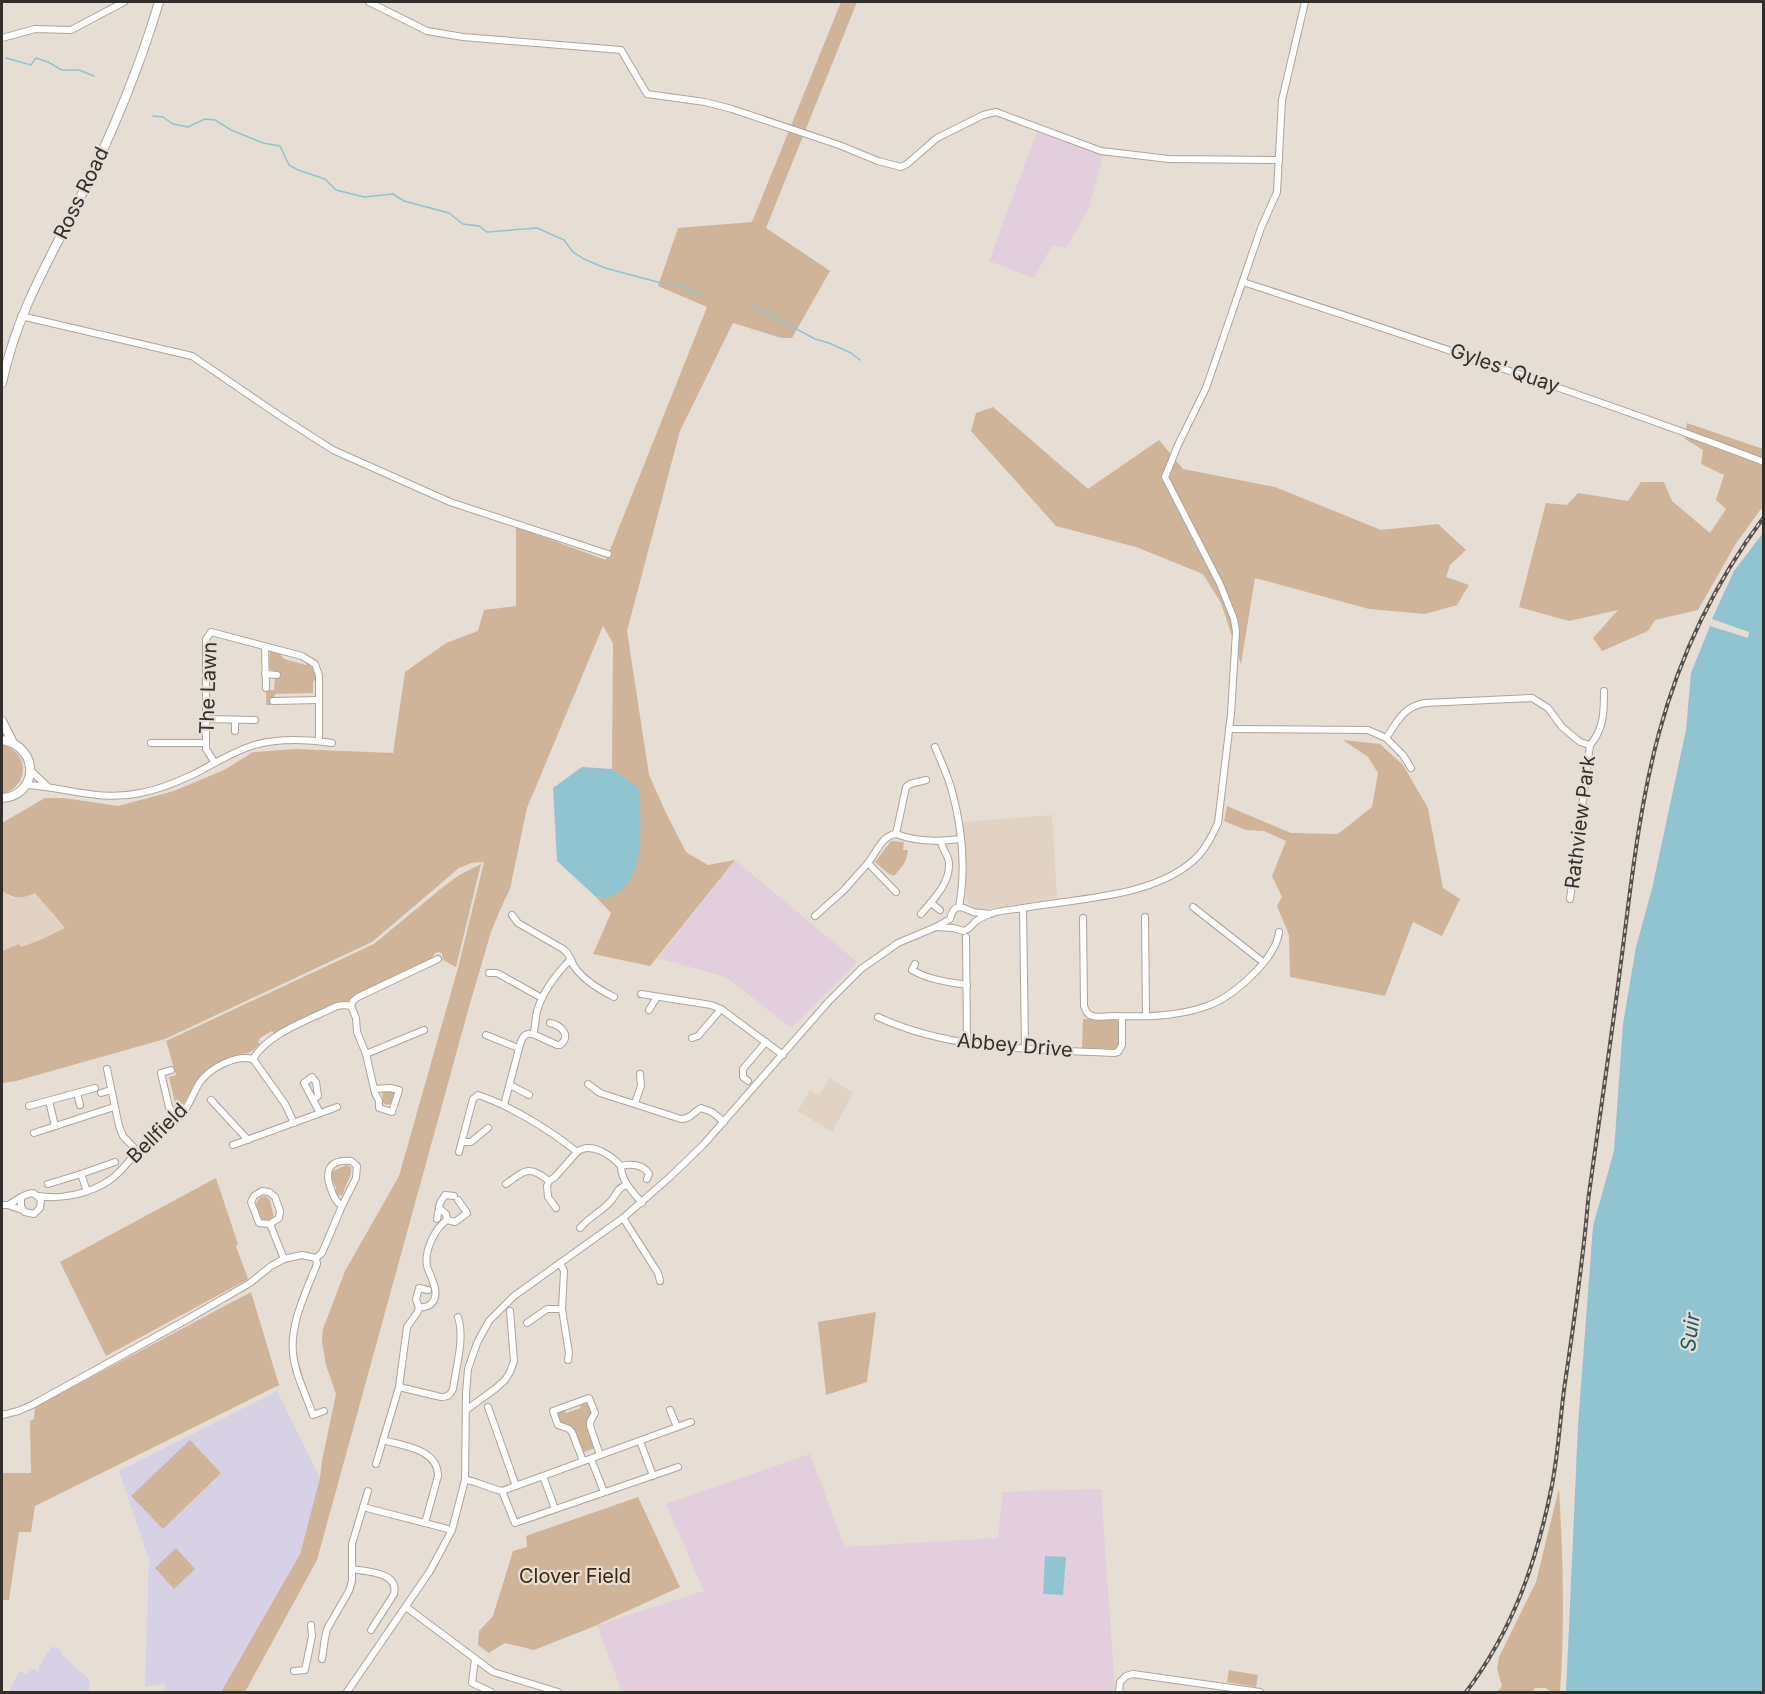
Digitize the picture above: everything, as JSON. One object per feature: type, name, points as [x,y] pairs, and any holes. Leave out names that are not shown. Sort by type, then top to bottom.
[{"type":"main road","name":"Ross Road","points":[[2,383],[21,316],[103,150],[136,72],[159,2]]},
{"type":"main road","points":[[2,722],[12,741],[26,753],[30,764],[30,774],[26,785],[18,793],[5,798],[2,804]]},
{"type":"main road","points":[[2,740],[12,741]]},
{"type":"street","points":[[2,38],[35,29],[70,30],[124,2]]},
{"type":"street","points":[[369,2],[427,31],[463,37],[621,50],[647,94],[710,103],[751,114],[901,167],[908,164],[937,138],[983,115],[996,112],[1101,152],[1169,159],[1279,160]]},
{"type":"street","points":[[936,927],[964,931],[974,922],[990,914],[1123,893],[1162,880],[1180,871],[1199,855],[1218,824],[1229,729],[1236,632],[1234,619],[1220,584],[1165,477],[1206,388],[1261,228],[1277,192],[1282,100],[1305,2]]},
{"type":"street","name":"Gyles' Quay","points":[[1243,282],[1437,345],[1670,426],[1764,462]]},
{"type":"street","points":[[21,316],[192,356],[333,450],[450,502],[608,554]]},
{"type":"street","name":"The Lawn","points":[[215,763],[206,749],[206,639],[209,633],[215,632],[302,656],[315,664],[319,675],[319,741]]},
{"type":"street","points":[[265,646],[266,688]]},
{"type":"street","points":[[265,674],[277,675]]},
{"type":"street","name":"Rathview Park","points":[[1570,899],[1590,745],[1597,737],[1604,716],[1604,691]]},
{"type":"street","name":"Rathview Park","points":[[1386,738],[1404,711],[1415,705],[1532,698],[1548,708],[1562,727],[1580,742],[1590,745]]},
{"type":"street","points":[[273,701],[319,700]]},
{"type":"street","points":[[207,719],[255,720]]},
{"type":"street","points":[[235,720],[235,731]]},
{"type":"street","points":[[1229,729],[1368,730],[1386,738],[1403,755],[1411,768]]},
{"type":"street","points":[[26,785],[48,786],[76,793],[118,797],[172,784],[254,746],[291,740],[332,743]]},
{"type":"street","points":[[151,742],[206,743]]},
{"type":"street","points":[[935,747],[952,788],[960,839],[962,907]]},
{"type":"street","points":[[30,770],[48,786]]},
{"type":"street","points":[[898,835],[906,787],[909,784],[926,780]]},
{"type":"street","points":[[815,916],[844,890],[887,837],[898,835],[932,841],[960,839]]},
{"type":"street","points":[[921,914],[941,889],[949,870],[949,861],[941,841]]},
{"type":"street","points":[[868,863],[896,892]]},
{"type":"street","points":[[931,903],[940,910]]},
{"type":"street","points":[[962,907],[972,912],[990,914]]},
{"type":"street","points":[[953,928],[950,919],[952,912],[962,907]]},
{"type":"street","points":[[1193,907],[1263,962]]},
{"type":"street","points":[[1023,908],[1025,1049]]},
{"type":"street","points":[[972,912],[974,922]]},
{"type":"street","points":[[512,915],[518,924],[563,949],[569,954],[574,966],[590,982],[614,997]]},
{"type":"street","points":[[1144,917],[1146,1016]]},
{"type":"street","points":[[1083,918],[1084,1006],[1086,1011],[1093,1016],[1146,1016],[1185,1012],[1209,1005],[1226,996],[1263,962],[1275,947],[1279,932]]},
{"type":"street","points":[[347,1692],[406,1607],[439,1556],[452,1530],[465,1480],[468,1369],[483,1330],[505,1303],[642,1203],[704,1144],[829,1001],[861,969],[898,943],[950,919]]},
{"type":"street","points":[[966,937],[967,1042]]},
{"type":"street","points":[[351,1006],[358,997],[438,959]]},
{"type":"street","points":[[533,1034],[536,1012],[542,998],[558,972],[571,959]]},
{"type":"street","points":[[915,964],[912,970],[928,978],[966,985]]},
{"type":"street","points":[[489,973],[497,974],[542,998]]},
{"type":"street","points":[[641,994],[711,1005],[721,1009],[783,1055]]},
{"type":"street","points":[[649,1010],[657,997]]},
{"type":"street","points":[[294,1123],[285,1104],[253,1059],[266,1043],[284,1032],[337,1006],[351,1006]]},
{"type":"street","points":[[351,1006],[356,1018],[357,1032],[366,1054],[375,1091],[379,1101],[379,1108],[392,1112],[399,1090],[390,1088],[375,1091]]},
{"type":"street","points":[[692,1038],[698,1036],[721,1009]]},
{"type":"street","name":"Abbey Drive","points":[[878,1017],[906,1029],[967,1042],[1025,1049],[1118,1052],[1122,1045],[1122,1017]]},
{"type":"street","points":[[550,1023],[555,1024],[566,1034],[564,1043],[557,1045]]},
{"type":"street","points":[[366,1054],[424,1030]]},
{"type":"street","points":[[504,1105],[518,1048],[525,1035],[533,1034],[568,1049]]},
{"type":"street","points":[[486,1035],[518,1048]]},
{"type":"street","points":[[748,1081],[743,1077],[743,1069],[766,1042]]},
{"type":"street","name":"Bellfield","points":[[39,1196],[51,1198],[87,1191],[110,1180],[137,1151],[184,1112],[199,1083],[209,1073],[241,1058],[253,1059]]},
{"type":"street","points":[[106,1069],[119,1126],[123,1136],[137,1151]]},
{"type":"street","points":[[171,1070],[158,1070],[169,1107],[178,1118]]},
{"type":"street","points":[[635,1103],[641,1086],[640,1074]]},
{"type":"street","points":[[588,1084],[600,1093],[681,1119],[690,1118],[701,1108],[707,1109],[724,1122]]},
{"type":"street","points":[[510,1085],[529,1095]]},
{"type":"street","points":[[29,1106],[77,1093],[111,1090]]},
{"type":"street","points":[[77,1093],[80,1105]]},
{"type":"street","points":[[459,1152],[470,1109],[478,1095],[504,1105],[578,1152]]},
{"type":"street","points":[[211,1100],[248,1140]]},
{"type":"street","points":[[313,1100],[320,1113]]},
{"type":"street","points":[[49,1101],[55,1126]]},
{"type":"street","points":[[34,1133],[114,1107]]},
{"type":"street","points":[[233,1145],[337,1107]]},
{"type":"street","points":[[462,1142],[471,1142],[488,1128]]},
{"type":"street","points":[[555,1208],[547,1193],[549,1181],[585,1147],[614,1159],[621,1166],[626,1185],[642,1203]]},
{"type":"street","points":[[324,1411],[312,1415],[296,1366],[293,1346],[298,1314],[316,1264],[316,1258],[322,1252],[357,1173],[357,1166],[351,1161],[339,1162],[327,1172],[333,1195],[338,1204],[342,1206]]},
{"type":"street","points":[[48,1184],[115,1162]]},
{"type":"street","points":[[621,1166],[628,1164],[642,1167],[649,1174],[646,1179]]},
{"type":"street","points":[[506,1184],[528,1170],[538,1172],[549,1181]]},
{"type":"street","points":[[81,1174],[87,1191]]},
{"type":"street","points":[[580,1228],[585,1221],[610,1202],[618,1188],[626,1185]]},
{"type":"street","points":[[262,1191],[272,1194],[280,1211],[279,1218],[270,1224],[259,1223],[251,1205],[254,1196],[262,1191]]},
{"type":"street","points":[[30,1192],[41,1199],[41,1206],[37,1212],[31,1214],[5,1205],[30,1192]]},
{"type":"street","points":[[437,1219],[440,1203],[445,1195],[456,1198],[467,1213],[455,1222],[447,1220]]},
{"type":"street","points":[[21,1198],[22,1210]]},
{"type":"street","name":"Bellfield","points":[[41,1206],[51,1198]]},
{"type":"street","points":[[439,1208],[446,1214],[447,1220]]},
{"type":"street","points":[[623,1218],[658,1273],[660,1281]]},
{"type":"street","points":[[418,1308],[427,1306],[433,1300],[436,1290],[427,1260],[437,1230],[447,1220]]},
{"type":"street","points":[[270,1224],[284,1259]]},
{"type":"street","points":[[2,1415],[23,1409],[49,1396],[250,1283],[284,1259],[302,1255],[316,1258]]},
{"type":"street","points":[[560,1263],[564,1271],[562,1309],[569,1353],[568,1360]]},
{"type":"street","points":[[376,1464],[399,1387],[408,1328],[417,1313],[416,1299],[419,1288],[428,1290]]},
{"type":"street","points":[[527,1323],[547,1309],[562,1309]]},
{"type":"street","points":[[466,1410],[495,1389],[510,1372],[514,1361],[510,1311]]},
{"type":"street","points":[[399,1387],[441,1397],[447,1397],[450,1394],[453,1389],[460,1340],[461,1324],[458,1317]]},
{"type":"street","points":[[583,1461],[572,1432],[558,1425],[553,1411],[589,1398],[595,1413],[590,1426],[600,1455]]},
{"type":"street","points":[[488,1407],[516,1485]]},
{"type":"street","points":[[670,1410],[677,1427]]},
{"type":"street","points":[[465,1480],[500,1491],[691,1422]]},
{"type":"street","points":[[383,1440],[422,1452],[435,1462],[438,1476],[425,1523]]},
{"type":"street","points":[[640,1441],[653,1476]]},
{"type":"street","points":[[591,1458],[603,1492]]},
{"type":"street","points":[[500,1491],[515,1523],[678,1467]]},
{"type":"street","points":[[543,1476],[555,1509]]},
{"type":"street","points":[[309,1652],[322,1656],[327,1629],[349,1591],[352,1581],[352,1544],[368,1491]]},
{"type":"street","points":[[363,1507],[452,1530]]},
{"type":"street","points":[[352,1569],[385,1575],[392,1580],[395,1587],[394,1594],[375,1619],[371,1630]]},
{"type":"street","points":[[406,1607],[493,1672],[558,1692]]},
{"type":"street","points":[[294,1671],[304,1670],[312,1636],[311,1625]]},
{"type":"street","points":[[475,1659],[472,1683],[491,1692]]},
{"type":"street","points":[[1119,1692],[1120,1682],[1126,1676],[1134,1674],[1260,1692]]},
{"type":"shaded area","points":[[1037,132],[1103,155],[1089,208],[1066,248],[1052,245],[1034,278],[989,261]]},
{"type":"shaded area","points":[[1052,815],[1057,898],[980,910],[969,906],[966,897],[963,822]]},
{"type":"shaded area","points":[[735,860],[857,962],[791,1028],[726,977],[658,958]]},
{"type":"shaded area","points":[[2,891],[13,898],[35,893],[65,929],[20,947],[19,944],[2,951]]},
{"type":"shaded area","points":[[830,1078],[853,1093],[832,1132],[798,1111],[810,1090],[819,1095]]},
{"type":"shaded area","points":[[277,1391],[320,1478],[300,1554],[221,1692],[165,1692],[165,1683],[145,1687],[149,1560],[119,1471]]},
{"type":"shaded area","points":[[810,1454],[845,1547],[998,1538],[1003,1492],[1101,1489],[1115,1692],[622,1692],[597,1625],[704,1591],[666,1504]]},
{"type":"shaded area","points":[[51,1647],[59,1648],[62,1655],[90,1680],[89,1692],[9,1692],[19,1671],[27,1674],[30,1668],[39,1672],[39,1667]]},
{"type":"green space","points":[[841,2],[857,2],[766,228],[830,271],[792,338],[782,338],[733,323],[680,431],[627,631],[649,775],[666,813],[686,852],[708,865],[735,860],[650,966],[593,954],[611,913],[595,896],[605,899],[639,789],[612,769],[613,643],[603,626],[527,808],[510,889],[491,932],[469,1007],[317,1560],[245,1692],[221,1692],[300,1554],[320,1478],[336,1394],[326,1365],[322,1342],[323,1329],[345,1271],[399,1176],[458,968],[484,862],[471,863],[459,868],[372,942],[165,1039],[2,1083],[2,951],[19,944],[21,947],[65,928],[35,893],[18,897],[2,891],[2,823],[45,798],[64,798],[118,806],[174,791],[224,770],[253,752],[296,749],[393,753],[405,672],[446,643],[478,631],[484,610],[516,606],[516,527],[606,560],[707,307],[658,286],[678,228],[752,222]]},
{"type":"green space","points":[[993,407],[1088,489],[1159,440],[1183,469],[1275,487],[1381,530],[1438,524],[1466,550],[1450,565],[1446,577],[1469,585],[1457,605],[1425,614],[1369,609],[1255,578],[1241,664],[1221,603],[1203,574],[1136,547],[1056,526],[971,431],[976,413]]},
{"type":"green space","points":[[1687,423],[1763,449],[1763,506],[1735,545],[1698,610],[1655,620],[1648,631],[1602,651],[1593,638],[1618,610],[1569,621],[1519,607],[1546,503],[1567,505],[1578,493],[1628,501],[1641,482],[1664,482],[1672,501],[1710,533],[1726,509],[1716,500],[1724,475],[1701,464],[1703,450],[1685,439]]},
{"type":"green space","points":[[270,651],[280,654],[284,659],[306,665],[308,663],[316,673],[313,693],[275,694],[274,705],[266,705],[266,690],[274,690],[275,678],[279,675],[279,672],[269,669]]},
{"type":"green space","points":[[1343,740],[1380,744],[1403,765],[1428,808],[1443,888],[1460,899],[1442,936],[1413,922],[1385,996],[1290,977],[1289,935],[1277,906],[1282,897],[1272,876],[1286,841],[1264,831],[1246,830],[1224,821],[1227,806],[1291,833],[1338,834],[1372,807],[1378,773],[1368,757]]},
{"type":"green space","points":[[2,745],[18,754],[23,769],[18,784],[2,794]]},
{"type":"green space","points":[[891,841],[904,842],[903,850],[908,850],[905,861],[894,876],[875,862]]},
{"type":"green space","points":[[481,864],[456,967],[443,960],[439,952],[435,953],[431,960],[355,995],[348,1002],[341,1001],[274,1034],[272,1031],[260,1038],[258,1042],[260,1044],[250,1052],[224,1060],[207,1071],[195,1084],[180,1111],[175,1111],[169,1077],[176,1075],[166,1041],[374,944],[443,887],[461,874]]},
{"type":"green space","points":[[1083,1019],[1114,1019],[1119,1022],[1119,1045],[1116,1049],[1082,1048]]},
{"type":"green space","points":[[393,1090],[395,1096],[392,1104],[386,1105],[383,1103],[382,1091]]},
{"type":"green space","points":[[346,1165],[351,1167],[351,1174],[343,1195],[336,1196],[331,1172]]},
{"type":"green space","points":[[216,1178],[248,1279],[106,1356],[60,1262]]},
{"type":"green space","points":[[266,1196],[270,1200],[274,1218],[264,1222],[256,1203],[261,1197]]},
{"type":"green space","points":[[251,1292],[279,1385],[35,1506],[31,1532],[19,1532],[9,1600],[2,1600],[2,1473],[31,1473],[30,1421],[34,1419],[35,1407]]},
{"type":"green space","points":[[876,1312],[867,1382],[826,1395],[818,1322]]},
{"type":"green space","points":[[583,1402],[588,1405],[591,1413],[587,1426],[595,1448],[582,1453],[576,1434],[560,1423],[558,1416],[559,1411],[564,1410],[566,1413],[581,1408],[579,1403]]},
{"type":"green space","points":[[190,1440],[221,1473],[163,1529],[131,1496]]},
{"type":"green space","points":[[1559,1488],[1563,1590],[1560,1692],[1535,1688],[1532,1692],[1497,1692],[1502,1686],[1497,1669],[1499,1657],[1536,1582]]},
{"type":"green space","name":"Clover Field","points":[[638,1497],[680,1587],[590,1628],[534,1650],[505,1643],[489,1653],[478,1645],[479,1631],[493,1616],[513,1551],[527,1547],[526,1536]]},
{"type":"green space","points":[[176,1548],[195,1569],[174,1589],[155,1568]]},
{"type":"green space","points":[[1229,1670],[1258,1675],[1256,1687],[1227,1682]]},
{"type":"water","name":"Suir","points":[[1763,533],[1763,1692],[1566,1692],[1578,1426],[1593,1226],[1614,1151],[1623,1024],[1636,947],[1652,889],[1686,730],[1691,673],[1710,626],[1748,638],[1749,632],[1712,619],[1734,571]]},
{"type":"water","points":[[582,767],[612,769],[639,788],[639,856],[630,880],[621,890],[605,899],[595,896],[557,861],[553,788]]},
{"type":"water","points":[[1045,1556],[1066,1557],[1063,1595],[1043,1594]]},
{"type":"waterway","points":[[6,58],[31,65],[36,58],[62,70],[79,70],[94,76]]},
{"type":"waterway","points":[[153,116],[163,117],[173,124],[188,127],[205,119],[215,120],[231,130],[263,143],[280,146],[289,165],[325,179],[336,190],[364,197],[393,194],[404,201],[449,213],[463,224],[479,226],[487,232],[537,228],[564,240],[573,252],[605,268],[665,284],[673,283],[701,294]]},
{"type":"waterway","points":[[754,306],[815,339],[851,353],[860,360]]},
{"type":"railway","points":[[1466,1692],[1497,1644],[1521,1594],[1539,1541],[1552,1485],[1632,875],[1646,789],[1659,733],[1678,675],[1701,620],[1730,567],[1764,517]]}]
